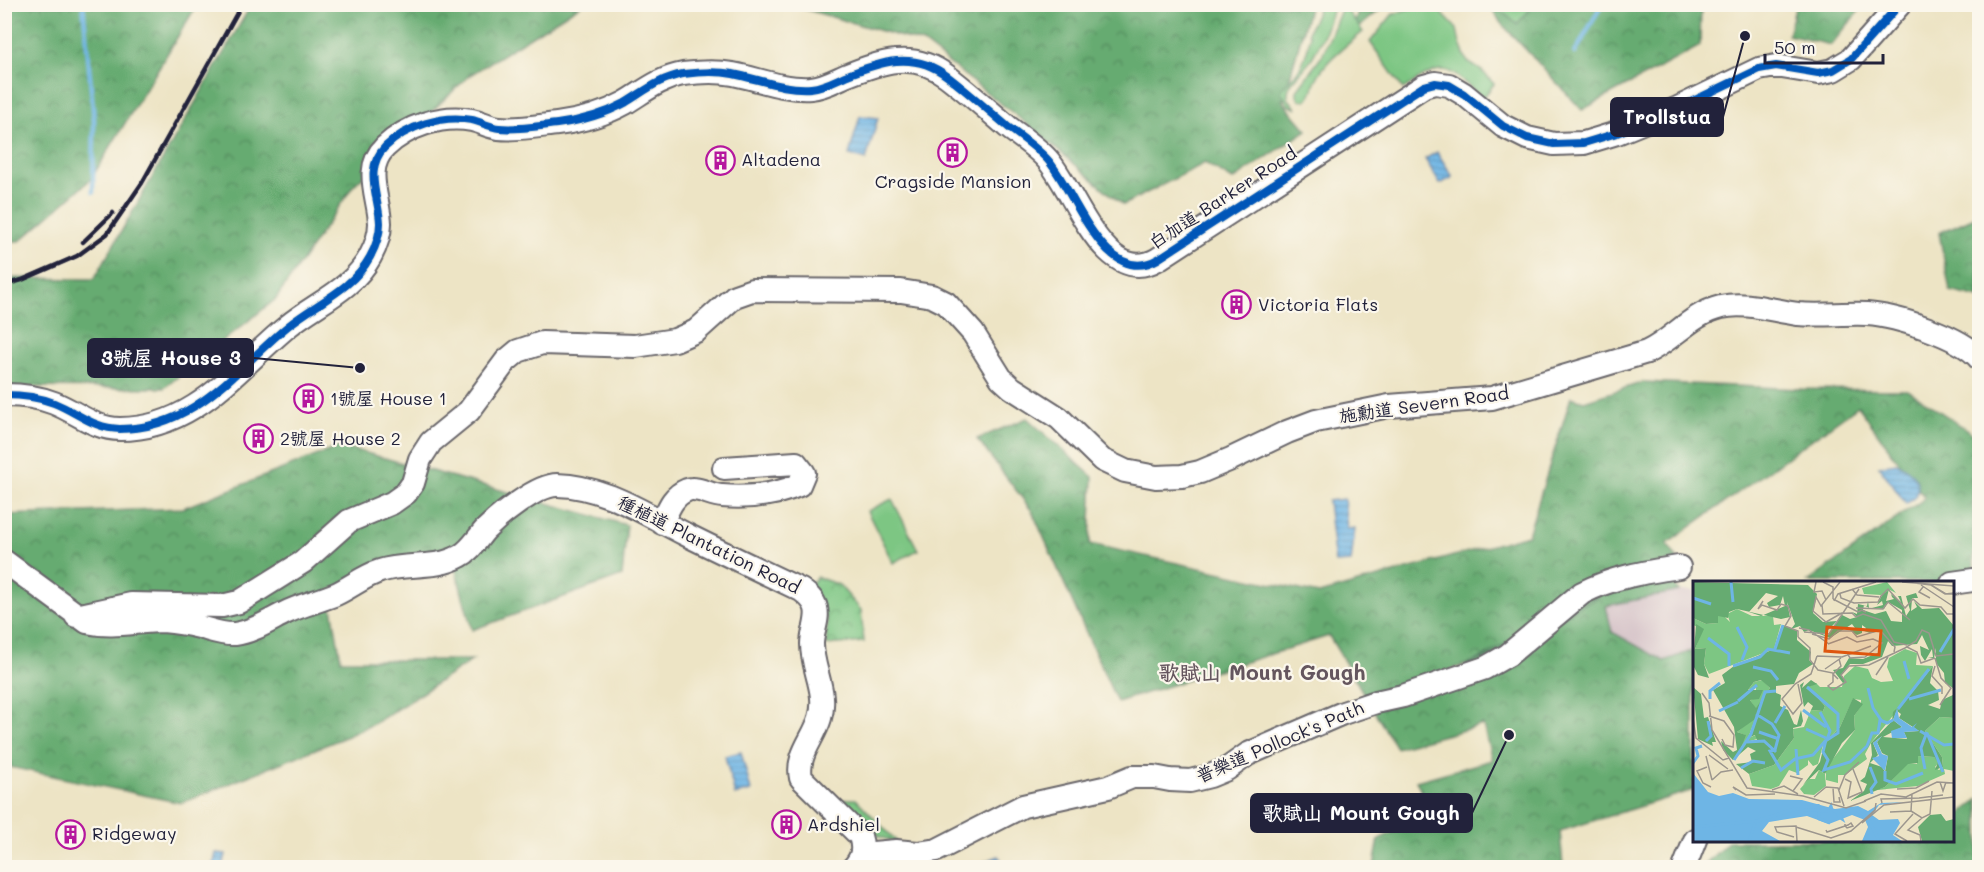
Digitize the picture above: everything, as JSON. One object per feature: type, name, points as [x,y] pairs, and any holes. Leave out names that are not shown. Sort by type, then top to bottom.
[{"type":"street","name":"白加道 Barker Road","points":[[4,395],[43,400],[62,407],[93,424],[117,429],[155,423],[204,401],[235,377],[289,326],[343,289],[365,266],[375,247],[380,230],[373,176],[378,156],[404,133],[442,119],[470,120],[499,128],[560,123],[606,112],[627,102],[657,82],[681,74],[722,73],[778,85],[808,88],[828,84],[886,61],[920,63],[946,75],[1048,160],[1103,246],[1127,262],[1142,266],[1158,259],[1424,86],[1435,83],[1449,85],[1464,94],[1503,126],[1527,138],[1554,144],[1584,143],[1617,133],[1678,108],[1759,69],[1776,66],[1818,73],[1833,70],[1851,59],[1900,4]]},
{"type":"street","name":"施勳道 Severn Road","points":[[76,615],[131,604],[222,606],[239,602],[303,562],[349,521],[399,499],[410,488],[420,459],[431,442],[469,411],[506,361],[518,351],[542,343],[634,346],[675,340],[696,331],[735,296],[752,290],[902,291],[925,294],[939,299],[967,325],[994,370],[1012,388],[1059,418],[1102,460],[1125,471],[1156,477],[1182,476],[1200,472],[1316,421],[1389,406],[1492,398],[1653,349],[1702,314],[1723,306],[1739,305],[1803,314],[1875,315],[1939,333],[1965,346],[1980,359]]},
{"type":"street","points":[[662,522],[672,502],[688,489],[730,497],[784,492],[800,485],[804,473],[796,463],[724,468]]},
{"type":"street","name":"種植道 Plantation Road","points":[[4,561],[87,622],[102,626],[166,621],[223,633],[242,633],[296,608],[335,594],[378,572],[399,567],[437,564],[458,557],[502,516],[547,486],[579,488],[622,500],[809,596],[817,616],[812,644],[823,699],[820,718],[803,754],[799,770],[801,778],[855,830],[862,843],[857,861]]},
{"type":"street","name":"普樂道 Pollock's Path","points":[[857,861],[896,851],[918,853],[937,850],[1023,806],[1107,787],[1132,777],[1190,781],[1210,776],[1227,769],[1248,754],[1343,713],[1403,696],[1485,668],[1508,656],[1582,593],[1596,586],[1621,576],[1679,567]]},
{"type":"street","points":[[1954,583],[1980,579]]},
{"type":"street","points":[[1684,867],[1694,842]]},
{"type":"shaded area","points":[[1679,591],[1693,591],[1693,650],[1664,661],[1612,632],[1606,605]]},
{"type":"green space","points":[[984,4],[1310,5],[1283,102],[1307,130],[1233,180],[1205,163],[1123,205],[1027,124],[923,43],[790,5],[941,5],[970,18]]},
{"type":"green space","points":[[1796,4],[1864,5],[1831,45],[1788,35]]},
{"type":"green space","points":[[4,5],[197,5],[91,179],[20,241],[5,241]]},
{"type":"green space","points":[[251,5],[581,5],[470,75],[353,186],[276,299],[164,388],[5,387],[5,278],[94,279]]},
{"type":"green space","points":[[1320,5],[1334,5],[1318,47],[1309,63],[1288,89],[1288,98],[1297,109],[1288,105],[1281,91],[1304,60],[1310,36],[1308,32]]},
{"type":"green space","points":[[1343,5],[1363,32],[1331,59],[1316,80],[1310,96],[1306,100],[1300,100],[1297,90],[1322,56]]},
{"type":"green space","points":[[1360,5],[1386,5],[1351,34]]},
{"type":"green space","points":[[1420,5],[1433,5],[1457,29],[1467,61],[1482,71],[1494,84],[1483,98],[1445,70],[1429,74],[1403,89],[1370,42],[1393,14]]},
{"type":"green space","points":[[1490,5],[1701,5],[1700,46],[1582,110],[1500,22]]},
{"type":"green space","points":[[1494,5],[1534,5],[1517,24]]},
{"type":"green space","points":[[1979,215],[1979,298],[1950,291],[1939,233]]},
{"type":"green space","points":[[1644,382],[1801,389],[1908,390],[1979,438],[1979,451],[1973,457],[1974,574],[1941,581],[1809,581],[1925,498],[1858,406],[1667,544],[1679,561],[1650,565],[1505,651],[1367,699],[1329,636],[1117,702],[1032,511],[977,439],[1027,418],[1093,477],[1090,544],[1319,594],[1528,535],[1571,397],[1584,401]]},
{"type":"green space","points":[[341,446],[627,525],[622,576],[472,630],[452,556],[329,590],[341,660],[473,660],[375,723],[181,803],[5,766],[5,515],[183,508]]},
{"type":"green space","points":[[892,499],[918,550],[893,563],[867,511]]},
{"type":"green space","points":[[1666,575],[1679,591],[1606,606],[1612,632],[1664,661],[1693,650],[1693,790],[1560,831],[1563,867],[1370,868],[1374,866],[1379,839],[1424,818],[1427,801],[1416,781],[1492,760],[1483,725],[1396,748],[1373,709],[1405,702],[1586,598]]},
{"type":"green space","points":[[817,577],[839,585],[861,610],[864,642],[826,645],[827,620],[809,587]]},
{"type":"green space","points":[[847,799],[856,799],[898,843],[870,830],[867,832],[836,804]]},
{"type":"green space","points":[[1979,799],[1979,867],[1702,867],[1728,842],[1954,842],[1954,819]]},
{"type":"water","points":[[860,116],[878,118],[866,160],[849,155]]},
{"type":"water","points":[[1437,152],[1453,177],[1440,184],[1425,159]]},
{"type":"water","points":[[1896,463],[1909,471],[1918,487],[1913,499],[1906,504],[1879,466]]},
{"type":"water","points":[[1344,499],[1347,529],[1355,528],[1351,562],[1335,563],[1328,501]]},
{"type":"water","points":[[741,752],[751,791],[735,795],[725,756]]},
{"type":"water","points":[[216,853],[226,854],[223,867],[213,867]]},
{"type":"water","points":[[999,856],[1004,867],[986,867],[984,862]]},
{"type":"waterway","points":[[83,4],[94,120],[93,192]]},
{"type":"waterway","points":[[1575,53],[1602,4]]},
{"type":"railway","points":[[4,285],[22,280],[77,256],[107,234],[142,183],[242,4]]},
{"type":"railway","points":[[83,242],[113,213]]},
{"type":"cycle path","points":[[4,395],[48,401],[94,423],[120,429],[147,426],[171,419],[193,407],[232,377],[288,326],[354,278],[370,257],[379,232],[379,213],[373,174],[378,156],[385,147],[404,133],[437,120],[472,120],[506,128],[535,127],[575,121],[601,114],[660,82],[683,74],[727,73],[781,86],[811,88],[884,63],[896,61],[922,63],[947,76],[1043,155],[1057,173],[1092,232],[1106,249],[1122,261],[1139,265],[1158,259],[1424,86],[1435,83],[1449,85],[1464,94],[1503,126],[1527,138],[1554,144],[1584,143],[1617,133],[1678,108],[1759,69],[1776,66],[1818,73],[1833,70],[1851,59],[1900,4]]},
{"type":"place","name":"Trollstua","points":[[1745,36]]},
{"type":"place","name":"Cragside Mansion","points":[[953,153]]},
{"type":"place","name":"Altadena","points":[[720,160]]},
{"type":"place","name":"Victoria Flats","points":[[1237,305]]},
{"type":"place","name":"3號屋 House 3","points":[[360,368]]},
{"type":"place","name":"1號屋 House 1","points":[[309,399]]},
{"type":"place","name":"2號屋 House 2","points":[[259,439]]},
{"type":"place","name":"歌賦山 Mount Gough","points":[[1509,735]]},
{"type":"place","name":"Ardshiel","points":[[786,825]]},
{"type":"place","name":"Ridgeway","points":[[71,834]]},
{"type":"district","name":"歌賦山 Mount Gough","points":[[1262,673]]}]
